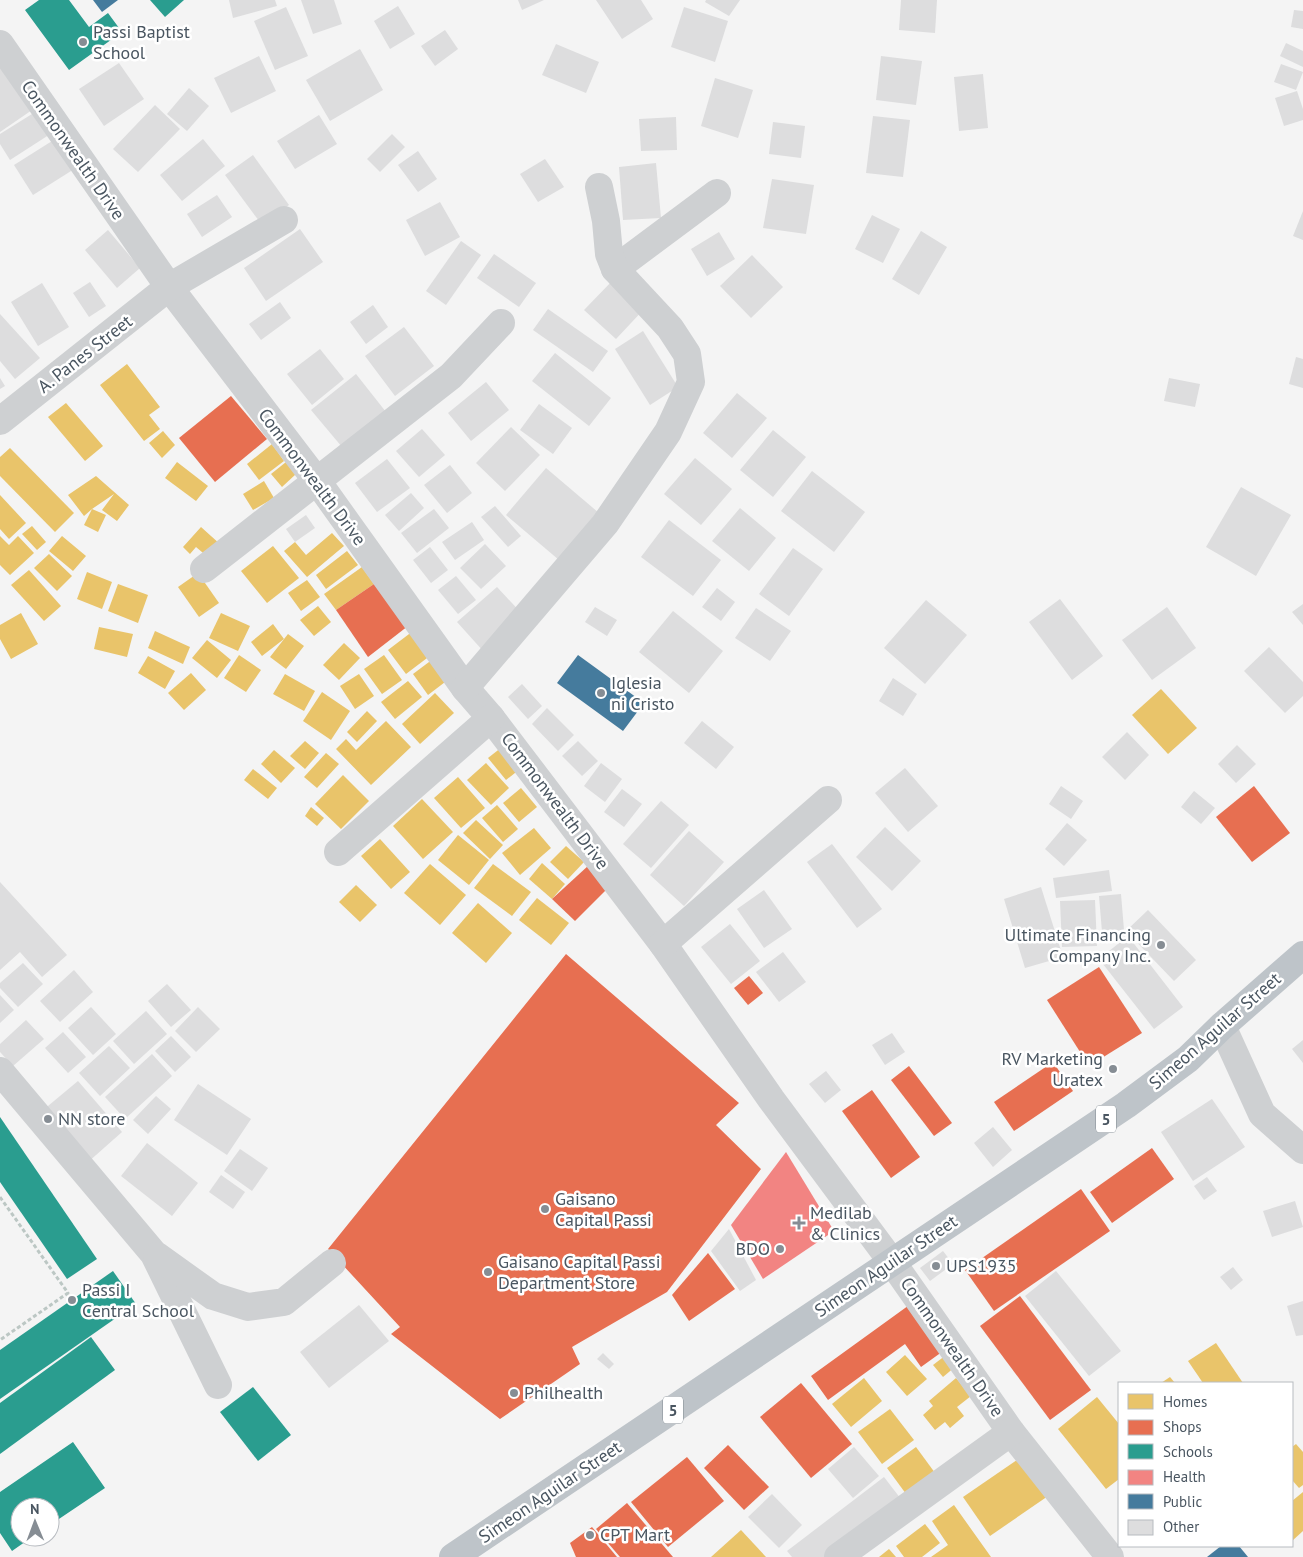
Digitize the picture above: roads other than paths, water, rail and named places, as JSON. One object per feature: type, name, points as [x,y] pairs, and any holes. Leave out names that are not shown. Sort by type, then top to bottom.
[{"type":"highway","name":"Simeon Aguilar Street","points":[[453,1557],[1126,1106],[1188,1059],[1222,1026],[1303,955]]},
{"type":"street","name":"Commonwealth Drive","points":[[0,44],[169,287],[317,481],[465,688],[491,718],[663,944],[771,1099],[892,1262],[1011,1432],[1110,1557]]},
{"type":"street","points":[[465,688],[605,524],[668,432],[691,382],[688,354],[675,334],[615,269],[609,254],[606,221],[599,187]]},
{"type":"street","points":[[615,269],[717,193]]},
{"type":"street","name":"A. Panes Street","points":[[0,421],[169,287],[284,220]]},
{"type":"street","points":[[204,569],[451,376],[501,323]]},
{"type":"street","points":[[338,852],[491,718]]},
{"type":"street","points":[[663,944],[828,800]]},
{"type":"street","points":[[1222,1026],[1262,1114],[1303,1150]]},
{"type":"street","points":[[0,1071],[154,1254],[218,1385]]},
{"type":"street","points":[[154,1254],[213,1296],[248,1307],[284,1302],[332,1263]]},
{"type":"street","points":[[838,1557],[1011,1432]]},
{"type":"place","name":"Passi Baptist School","points":[[83,42]]},
{"type":"place","name":"Iglesia ni Cristo","points":[[601,693]]},
{"type":"place","name":"Ultimate Financing Company Inc.","points":[[1161,945]]},
{"type":"place","name":"RV Marketing Uratex","points":[[1113,1069]]},
{"type":"place","name":"NN store","points":[[48,1119]]},
{"type":"place","name":"Gaisano Capital Passi","points":[[545,1209]]},
{"type":"place","name":"Medilab & Clinics","points":[[799,1223]]},
{"type":"place","name":"BDO","points":[[780,1249]]},
{"type":"place","name":"UPS1935","points":[[936,1266]]},
{"type":"place","name":"Gaisano Capital Passi Department Store","points":[[488,1272]]},
{"type":"place","name":"Passi I Central School","points":[[72,1300]]},
{"type":"place","name":"Philhealth","points":[[514,1393]]},
{"type":"place","name":"CPT Mart","points":[[590,1535]]}]
